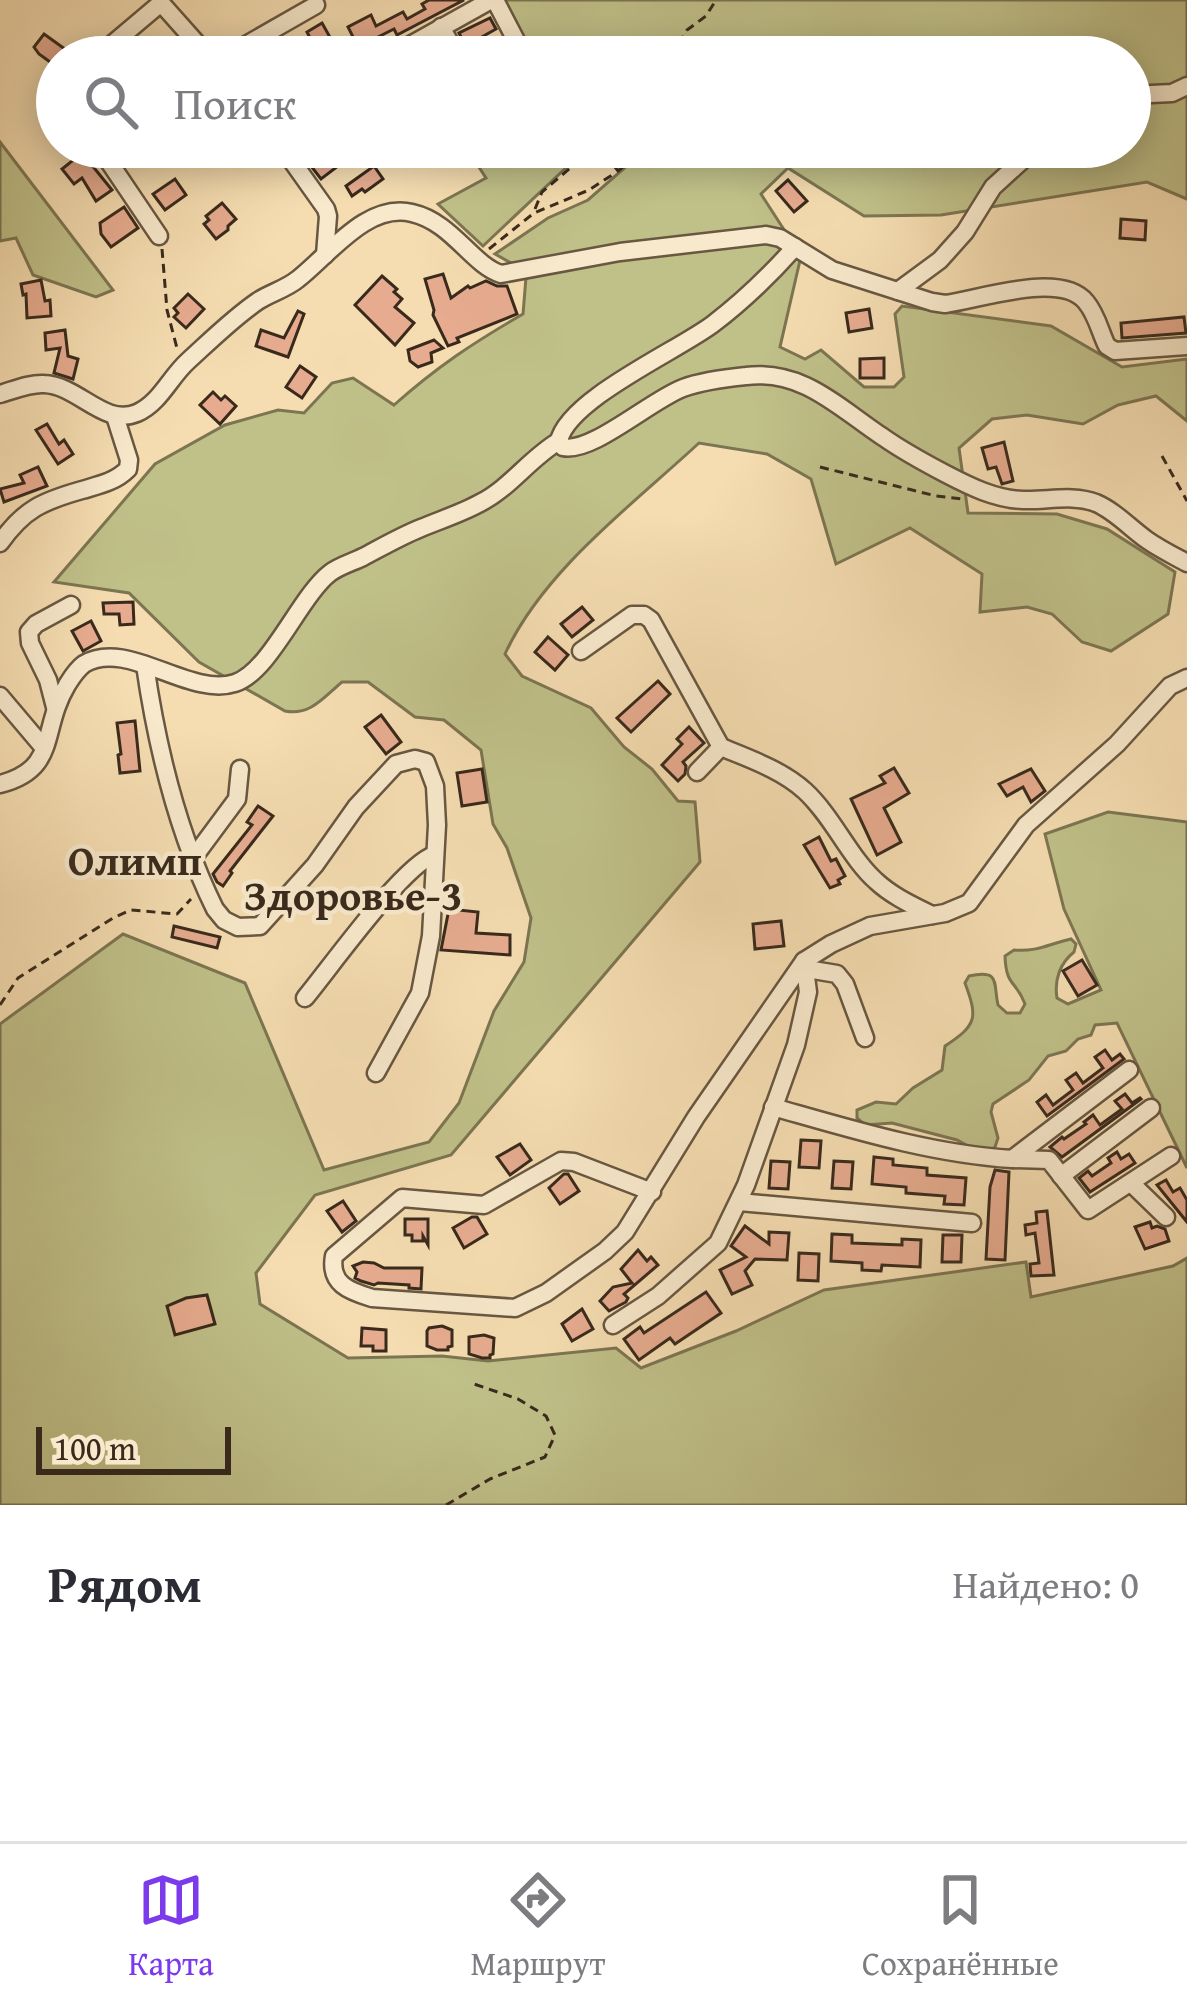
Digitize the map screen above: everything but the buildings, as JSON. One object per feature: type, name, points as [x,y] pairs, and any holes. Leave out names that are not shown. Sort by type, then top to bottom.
[{"type":"street","points":[[425,36],[493,0],[513,36]]},
{"type":"street","points":[[121,36],[159,2],[190,36]]},
{"type":"street","points":[[261,36],[316,4]]},
{"type":"street","points":[[441,27],[446,36]]},
{"type":"street","points":[[1151,94],[1187,86]]},
{"type":"street","points":[[113,168],[159,236]]},
{"type":"street","points":[[297,168],[326,209],[325,255]]},
{"type":"street","points":[[898,290],[940,260],[965,232],[993,187],[1014,168]]},
{"type":"street","points":[[0,394],[42,383],[78,394],[116,416],[134,415],[163,393],[182,367],[253,304],[298,279],[364,224],[395,211],[431,219],[501,274],[620,252],[766,235],[780,238],[832,270],[945,304],[1031,289],[1068,288],[1085,300],[1107,346],[1115,351],[1187,346]]},
{"type":"street","points":[[795,247],[710,327],[645,364],[576,416],[559,434],[563,447],[586,445],[655,400],[688,386],[769,374],[806,384],[884,438],[978,489],[999,498],[1093,502],[1187,563]]},
{"type":"street","points":[[0,543],[8,517],[114,480],[128,469],[116,416]]},
{"type":"street","points":[[0,784],[29,773],[40,761],[55,706],[77,669],[88,662],[106,658],[145,665],[221,686],[244,679],[329,574],[482,502],[559,441]]},
{"type":"street","points":[[55,706],[29,644],[29,632],[71,605]]},
{"type":"street","points":[[581,651],[632,615],[651,620],[722,747],[776,770],[805,791],[872,878],[932,915]]},
{"type":"street","points":[[145,665],[152,719],[182,829],[215,909],[238,927],[260,926],[396,764],[426,762],[434,786],[437,825],[431,936],[419,993],[376,1073]]},
{"type":"street","points":[[652,1192],[561,1161],[484,1205],[402,1198],[334,1256],[333,1272],[338,1283],[372,1298],[515,1308],[546,1294],[626,1232],[652,1192],[696,1117],[806,965],[831,944],[870,926],[969,903],[1026,825],[1117,744],[1170,686],[1187,678]]},
{"type":"street","points":[[0,696],[44,748]]},
{"type":"street","points":[[697,772],[722,747]]},
{"type":"street","points":[[194,857],[237,799],[240,769]]},
{"type":"street","points":[[305,998],[387,896],[422,858],[434,855]]},
{"type":"street","points":[[806,965],[837,974],[865,1038]]},
{"type":"street","points":[[613,1324],[658,1296],[718,1243],[739,1202],[796,1046],[805,1009],[806,965]]},
{"type":"street","points":[[1012,1159],[1129,1070]]},
{"type":"street","points":[[773,1108],[979,1156],[1045,1159],[1088,1210],[1171,1156]]},
{"type":"street","points":[[1061,1176],[1151,1108]]},
{"type":"street","points":[[1131,1183],[1166,1217]]},
{"type":"street","points":[[739,1202],[972,1223]]},
{"type":"path","points":[[684,36],[716,0]]},
{"type":"path","points":[[534,213],[542,192],[570,168]]},
{"type":"path","points":[[477,256],[534,213],[612,175]]},
{"type":"path","points":[[159,236],[167,310],[182,367]]},
{"type":"path","points":[[1162,456],[1187,501]]},
{"type":"path","points":[[820,467],[959,500],[978,489]]},
{"type":"path","points":[[0,1005],[18,977],[113,918],[131,910],[177,914],[203,885]]},
{"type":"path","points":[[446,1505],[490,1479],[544,1457],[555,1435],[545,1416],[518,1399],[474,1384]]},
{"type":"green space","points":[[492,0],[1187,0],[1187,199],[1147,182],[941,215],[864,216],[788,168],[1151,168],[1151,36],[509,36]]},
{"type":"green space","points":[[0,142],[113,290],[96,297],[33,275],[16,238],[0,241]]},
{"type":"green space","points":[[479,168],[566,168],[483,246],[438,204],[486,178]]},
{"type":"green space","points":[[624,168],[788,168],[761,194],[801,256],[780,347],[805,359],[821,350],[864,387],[894,387],[904,377],[895,314],[902,306],[1051,326],[1122,367],[1187,359],[1187,421],[1156,396],[1118,405],[1083,424],[1027,415],[992,419],[959,448],[968,513],[1057,514],[1107,529],[1175,572],[1168,614],[1111,651],[1082,642],[1052,614],[1027,607],[980,612],[982,574],[910,528],[836,564],[811,479],[767,454],[699,443],[565,567],[521,624],[505,654],[522,676],[591,708],[678,801],[695,802],[700,862],[451,1155],[315,1195],[256,1273],[260,1304],[348,1358],[442,1356],[488,1361],[616,1348],[641,1368],[824,1290],[1026,1262],[1031,1297],[1173,1266],[1187,1258],[1187,1505],[0,1505],[0,1024],[123,934],[245,983],[324,1170],[429,1142],[459,1103],[494,1011],[524,962],[531,918],[507,848],[493,824],[481,750],[444,720],[415,717],[368,682],[342,682],[309,708],[285,711],[199,662],[129,593],[54,582],[155,464],[225,425],[278,410],[304,413],[332,383],[353,378],[394,405],[456,356],[523,314],[527,265],[495,254],[548,218],[588,200]]},
{"type":"green space","points":[[1108,812],[1187,822],[1187,1168],[1117,1023],[1095,1025],[1091,1035],[1048,1056],[1029,1080],[993,1104],[998,1138],[989,1151],[892,1123],[865,1125],[857,1118],[857,1110],[876,1102],[896,1104],[942,1070],[945,1046],[972,1020],[965,983],[969,976],[991,976],[998,1005],[1007,1013],[1020,1013],[1025,1004],[1009,978],[1005,956],[1014,950],[1071,939],[1076,944],[1059,972],[1057,998],[1068,1004],[1101,990],[1064,909],[1045,834]]},
{"type":"district","name":"Олимп","points":[[135,859]]},
{"type":"district","name":"Здоровье-3","points":[[353,894]]}]
